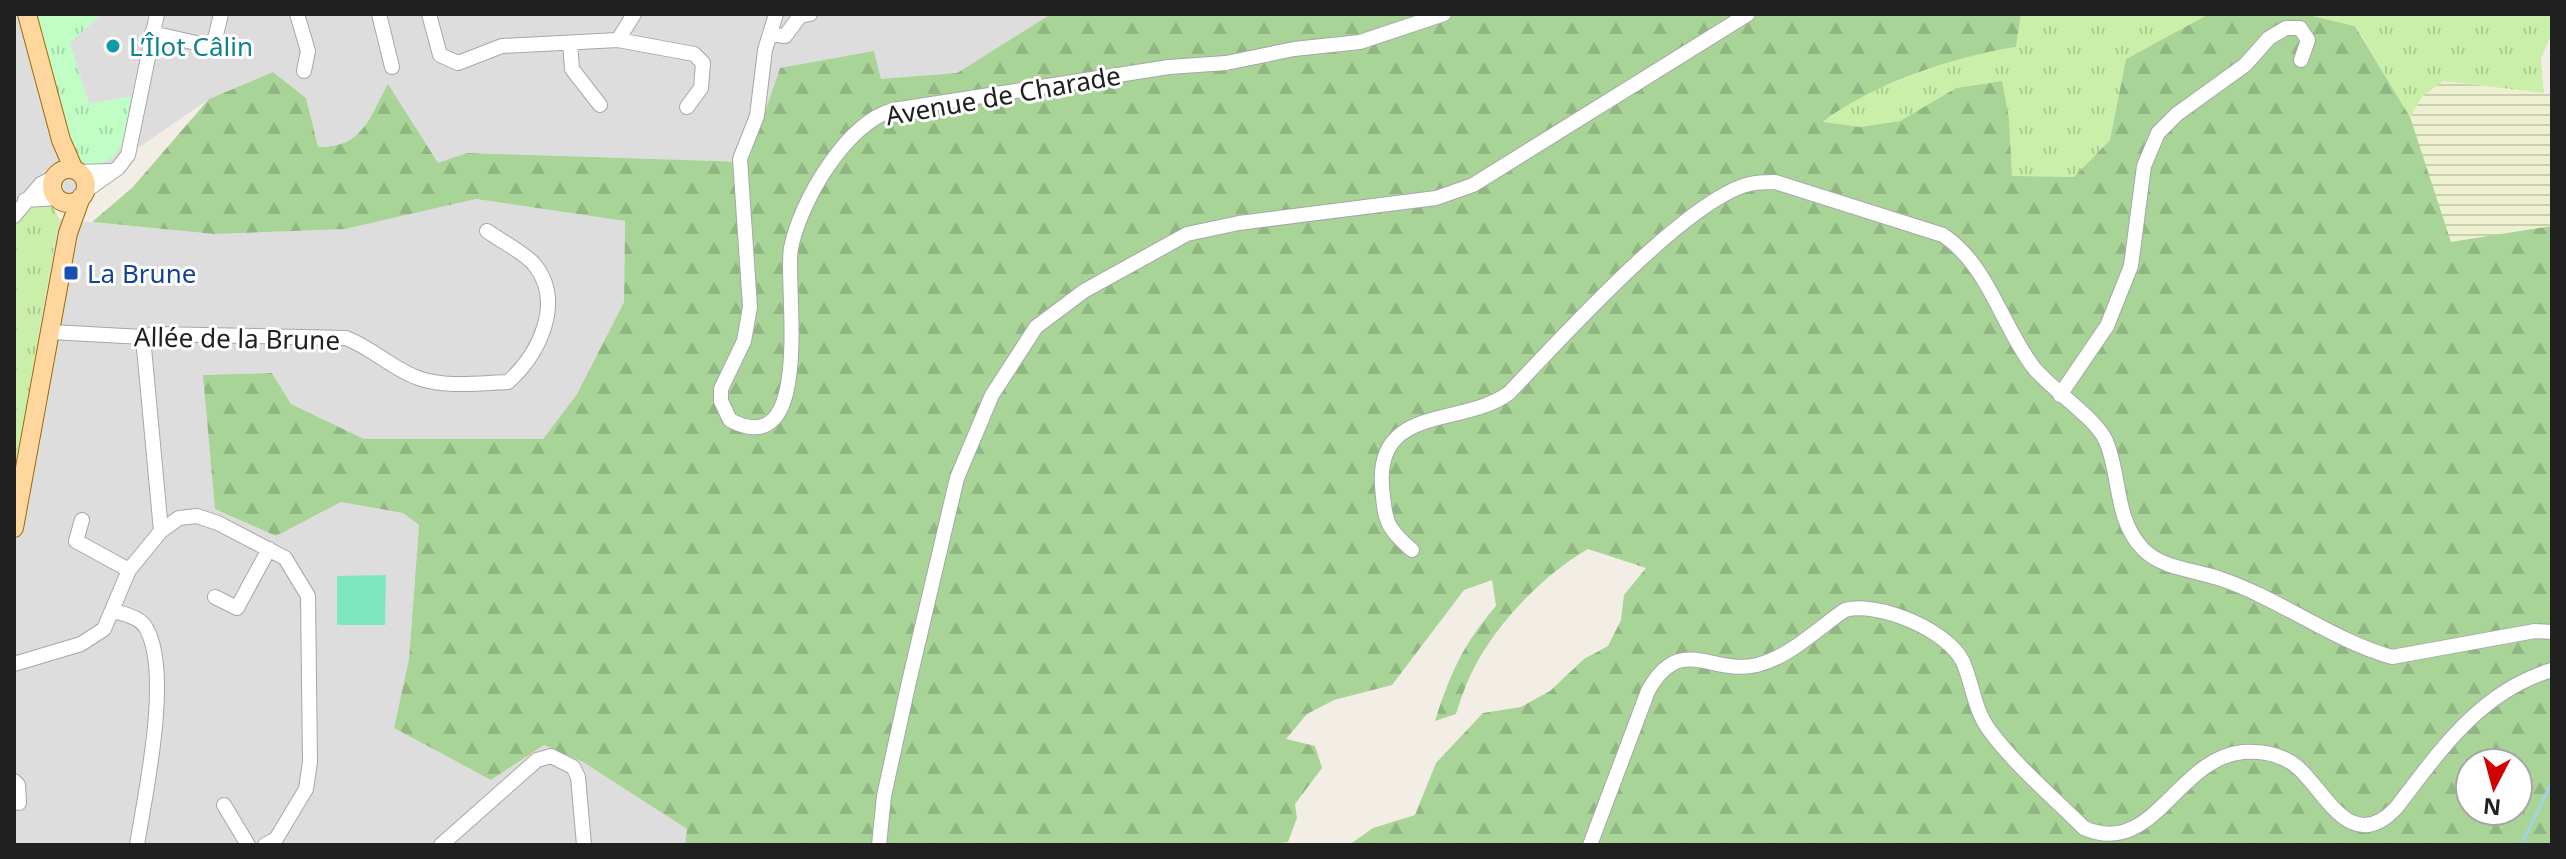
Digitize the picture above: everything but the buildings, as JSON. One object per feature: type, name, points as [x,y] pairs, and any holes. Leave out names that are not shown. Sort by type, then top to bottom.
[{"type":"main road","points":[[27,14],[61,140],[66,173]]},
{"type":"main road","points":[[14,528],[68,233],[85,182],[66,173]]},
{"type":"main road","points":[[66,173],[52,188],[59,200],[68,233]]},
{"type":"main road","points":[[59,200],[72,202],[83,195]]},
{"type":"main road","points":[[14,507],[24,475]]},
{"type":"street","points":[[83,195],[118,168],[132,145],[157,14]]},
{"type":"street","points":[[152,33],[205,45],[215,39],[221,14]]},
{"type":"street","points":[[297,14],[308,51],[304,71]]},
{"type":"street","points":[[379,14],[392,67]]},
{"type":"street","points":[[429,14],[440,55],[458,63],[502,46],[618,40],[694,54],[703,63],[701,88],[687,107]]},
{"type":"street","points":[[618,40],[634,14]]},
{"type":"street","name":"Avenue de Charade","points":[[776,14],[757,116],[740,159],[739,181],[749,273],[748,328],[721,389],[721,401],[730,420],[751,427],[772,419],[779,410],[791,369],[795,337],[788,269],[796,227],[814,190],[852,136],[869,119],[893,110],[947,105],[1169,67],[1215,65],[1294,49],[1360,42],[1444,14]]},
{"type":"street","points":[[770,34],[785,36],[800,16],[810,14]]},
{"type":"street","points":[[879,845],[880,819],[908,686],[957,478],[992,395],[1036,327],[1084,291],[1187,234],[1239,223],[1436,198],[1473,185],[1748,14]]},
{"type":"street","points":[[2060,395],[2107,326],[2131,266],[2144,166],[2158,133],[2177,114],[2245,65],[2269,38],[2286,28],[2300,28],[2308,40],[2301,60]]},
{"type":"street","points":[[570,43],[572,69],[600,105]]},
{"type":"street","points":[[14,216],[25,200],[66,173],[92,174],[118,168]]},
{"type":"street","points":[[1412,550],[1391,533],[1385,520],[1381,469],[1392,439],[1414,425],[1490,407],[1509,393],[1648,254],[1713,200],[1749,184],[1775,182],[1943,235],[1956,244],[1976,264],[2001,319],[2035,368],[2060,395],[2096,425],[2106,442],[2126,524],[2142,548],[2159,561],[2255,592],[2371,651],[2392,657],[2535,631],[2552,632]]},
{"type":"street","points":[[25,200],[59,200]]},
{"type":"street","name":"Allée de la Brune","points":[[51,332],[143,337],[154,334],[346,338],[367,346],[416,378],[439,384],[508,382],[517,374],[548,322],[549,302],[543,277],[531,261],[487,231]]},
{"type":"street","points":[[143,337],[161,531]]},
{"type":"street","points":[[14,664],[81,644],[104,629],[129,570],[161,531],[179,518],[197,516],[218,523],[285,558],[308,596],[310,762],[306,789],[274,843]]},
{"type":"street","points":[[82,520],[76,541],[129,570]]},
{"type":"street","points":[[215,597],[237,608],[269,549]]},
{"type":"street","points":[[1590,845],[1648,691],[1667,666],[1694,658],[1757,665],[1788,650],[1845,610],[1856,607],[1889,611],[1954,649],[1962,662],[1979,713],[1992,734],[2084,828],[2099,838],[2117,842],[2136,838],[2156,821],[2204,767],[2239,752],[2262,752],[2294,764],[2330,807],[2346,819],[2365,823],[2382,819],[2396,808],[2464,723],[2517,683],[2552,670]]},
{"type":"street","points":[[114,611],[139,620],[148,630],[157,682],[152,754],[137,845]]},
{"type":"street","points":[[441,845],[537,760],[551,756],[573,767],[578,777],[584,845]]},
{"type":"street","points":[[14,781],[18,785],[19,803]]},
{"type":"street","points":[[224,805],[248,845]]},
{"type":"shaded area","points":[[14,14],[1051,14],[957,73],[881,80],[874,51],[748,162],[467,153],[438,164],[360,136],[334,147],[317,147],[306,98],[273,72],[209,99],[14,234]]},
{"type":"shaded area","points":[[476,199],[625,221],[624,302],[577,394],[543,439],[364,439],[291,404],[272,373],[204,375],[215,509],[276,536],[341,502],[403,513],[419,525],[409,659],[394,728],[491,780],[544,745],[583,762],[687,829],[685,845],[14,845],[14,476],[59,219],[214,234],[345,229]]},
{"type":"green space","points":[[34,14],[102,14],[70,43],[89,104],[131,96],[123,142],[111,158],[101,164],[88,167],[74,156]]},
{"type":"green space","points":[[1051,14],[2021,14],[2016,47],[1942,64],[1889,84],[1842,108],[1823,122],[1860,127],[1900,121],[1956,88],[2002,81],[2009,118],[2012,176],[2074,177],[2110,140],[2126,59],[2209,14],[2304,14],[2355,26],[2410,117],[2451,242],[2552,226],[2552,845],[1349,845],[1373,828],[1415,815],[1436,763],[1483,713],[1521,707],[1550,691],[1584,659],[1608,646],[1621,620],[1624,595],[1646,568],[1588,549],[1539,586],[1495,634],[1474,668],[1456,714],[1435,721],[1459,660],[1496,606],[1492,580],[1464,590],[1392,685],[1334,700],[1307,714],[1286,739],[1315,746],[1322,768],[1295,804],[1297,818],[1288,842],[1260,845],[685,845],[687,829],[583,762],[544,745],[491,780],[394,728],[409,659],[419,525],[403,513],[341,502],[276,536],[215,509],[203,375],[272,373],[291,404],[364,439],[543,439],[577,394],[624,302],[625,221],[476,199],[345,229],[214,234],[92,222],[132,188],[209,99],[273,72],[306,98],[318,147],[345,142],[363,129],[388,84],[438,163],[467,153],[748,162],[780,68],[874,51],[881,79],[957,73]]},
{"type":"green space","points":[[2021,14],[2209,14],[2126,59],[2110,140],[2074,177],[2012,176],[2009,118],[2001,81],[1956,88],[1900,121],[1860,127],[1822,123],[1863,94],[1972,53],[2016,47]]},
{"type":"green space","points":[[2304,14],[2552,14],[2552,33],[2541,59],[2544,93],[2443,81],[2422,97],[2410,117],[2356,26]]},
{"type":"green space","points":[[2443,81],[2552,94],[2552,226],[2451,243],[2410,118],[2422,96]]},
{"type":"green space","points":[[50,197],[59,219],[14,474],[14,216],[25,200]]},
{"type":"green space","points":[[386,575],[385,625],[337,625],[337,576]]},
{"type":"waterway","points":[[2521,845],[2552,782]]},
{"type":"place","name":"L’Îlot Câlin","points":[[113,46]]},
{"type":"place","name":"La Brune","points":[[71,273]]}]
